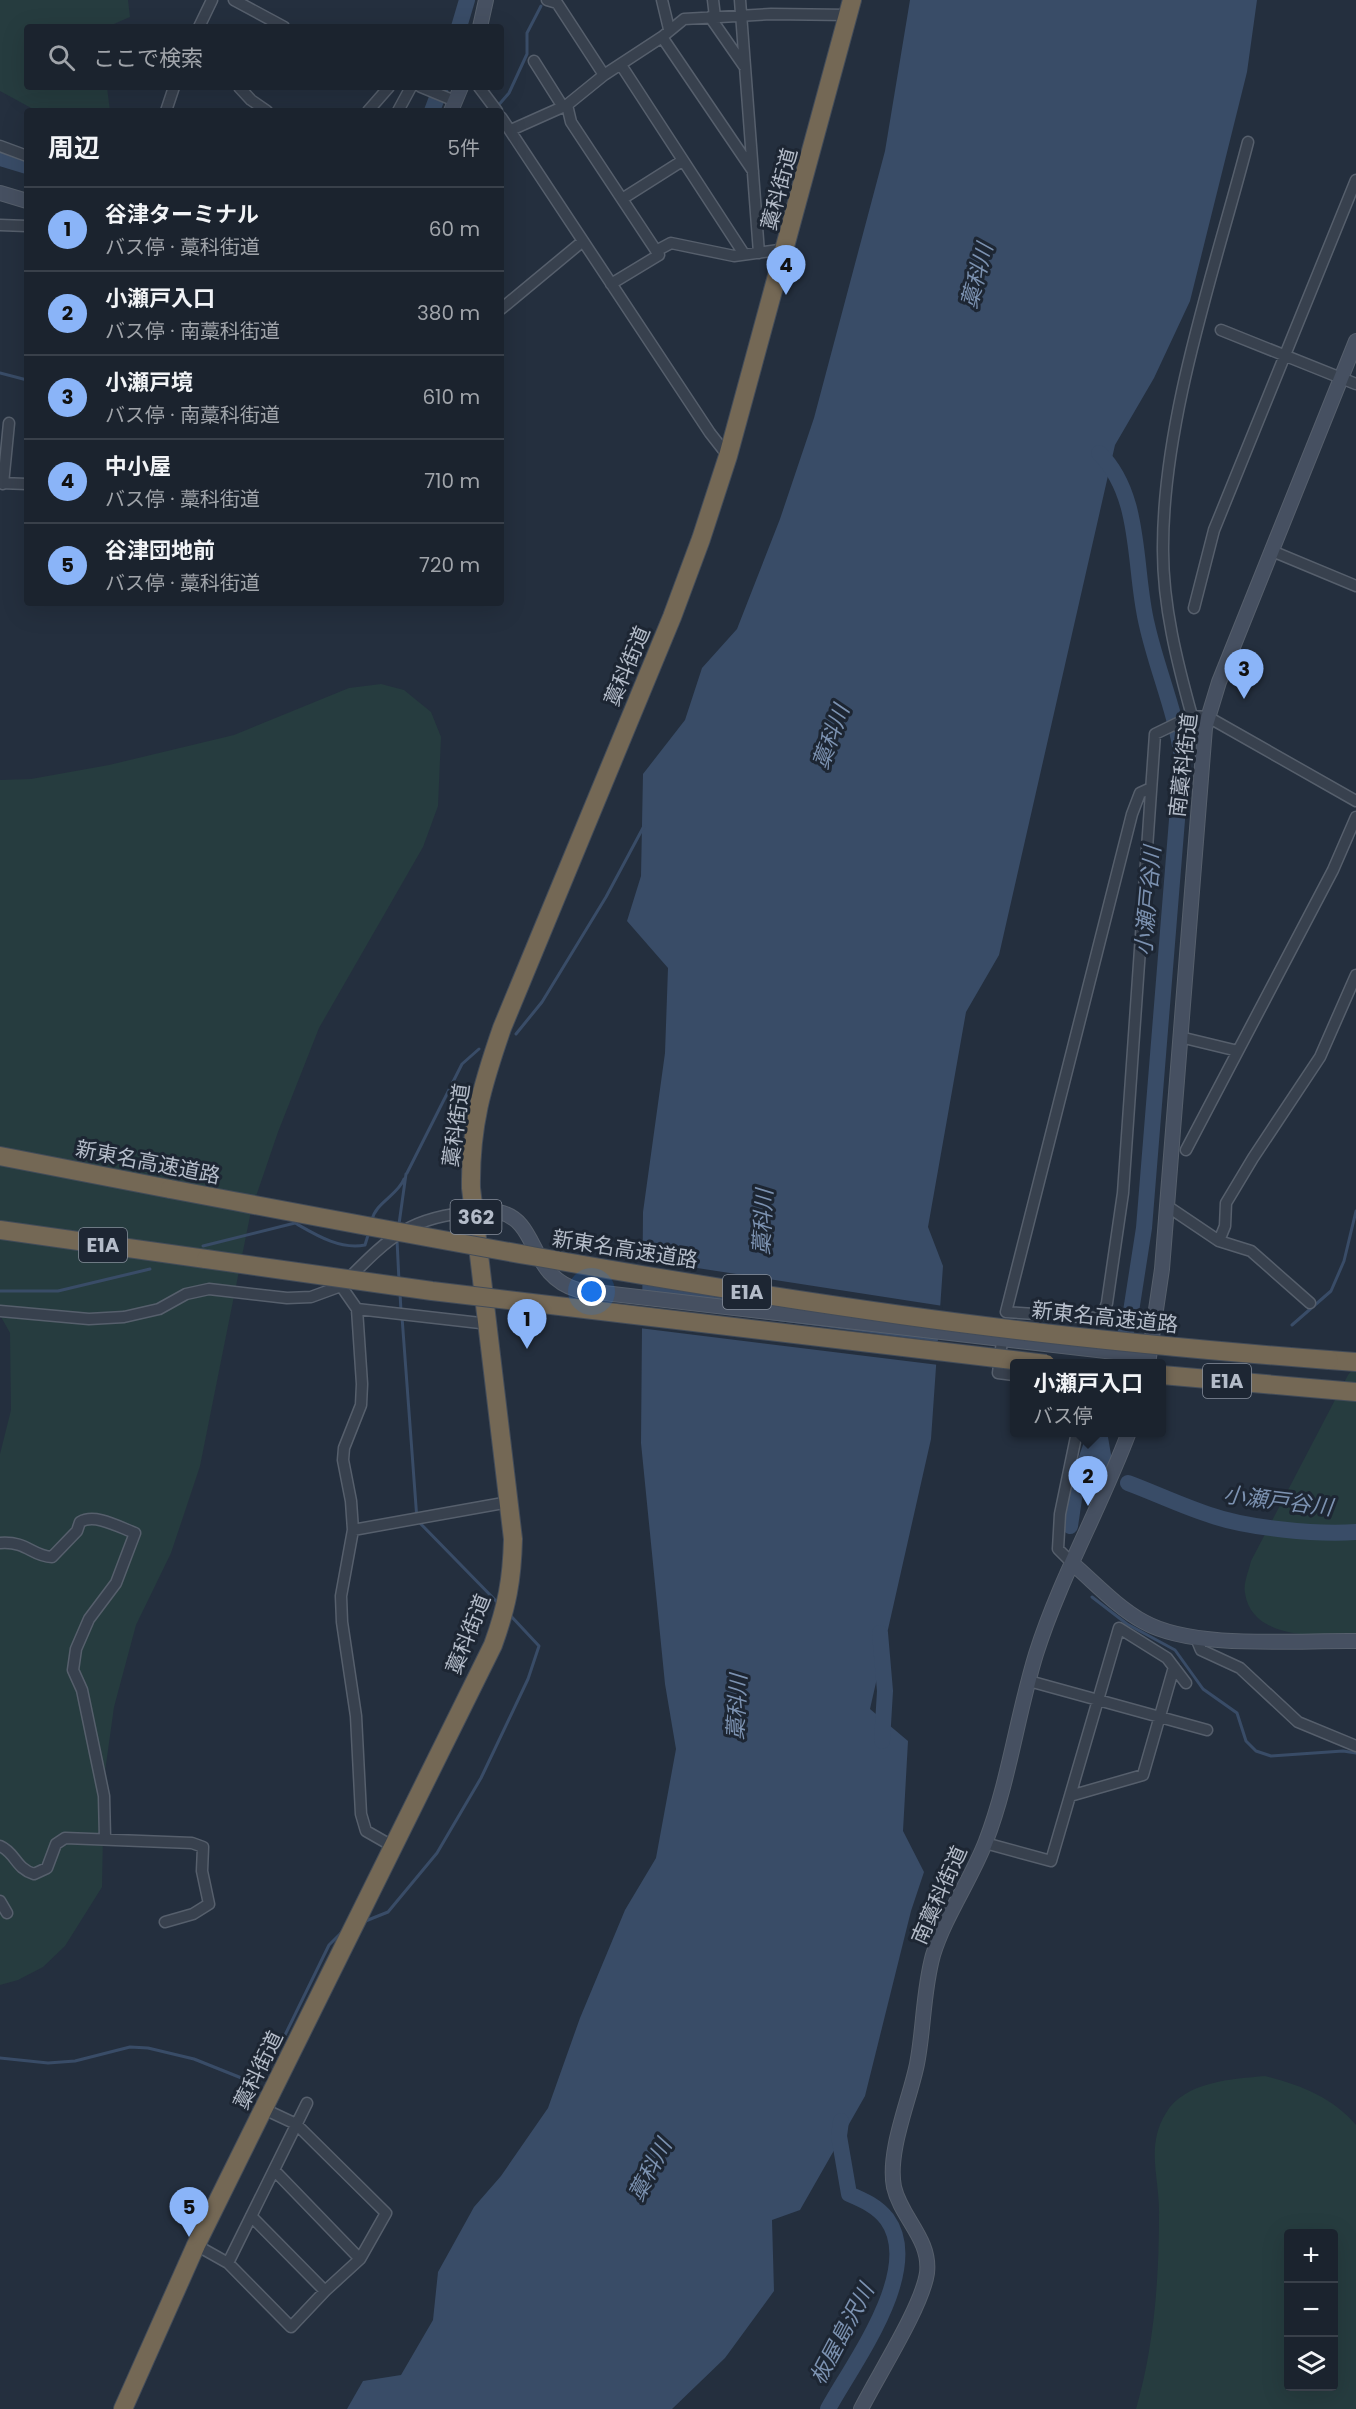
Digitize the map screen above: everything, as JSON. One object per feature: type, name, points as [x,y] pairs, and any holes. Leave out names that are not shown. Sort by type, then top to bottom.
[{"type":"highway","name":"藁科街道","points":[[123,2409],[196,2245],[493,1645],[502,1618],[512,1581],[513,1539],[471,1160],[480,1090],[502,1029],[672,617],[728,456],[851,7]]},
{"type":"highway","name":"新東名高速道路","points":[[0,1156],[514,1253],[854,1308],[1092,1339],[1356,1362]]},
{"type":"highway","name":"E1A","points":[[0,1230],[432,1291],[1010,1360]]},
{"type":"highway","name":"E1A","points":[[1166,1375],[1356,1392]]},
{"type":"main road","points":[[481,24],[486,0]]},
{"type":"main road","points":[[453,106],[461,90]]},
{"type":"main road","points":[[0,193],[24,200]]},
{"type":"main road","name":"南藁科街道","points":[[1149,1359],[1162,1269],[1200,766],[1208,717],[1356,341]]},
{"type":"main road","points":[[475,1212],[499,1212],[518,1222],[531,1239],[549,1274],[564,1286],[578,1290],[1002,1339],[1142,1359]]},
{"type":"main road","name":"南藁科街道","points":[[861,2409],[921,2295],[927,2272],[926,2249],[894,2186],[896,2150],[917,2063],[923,2005],[934,1954],[985,1843],[998,1805],[1029,1681],[1055,1599],[1073,1564],[1127,1437]]},
{"type":"main road","points":[[1073,1564],[1143,1621],[1170,1633],[1196,1638],[1356,1641]]},
{"type":"street","points":[[200,24],[212,0]]},
{"type":"street","points":[[234,0],[278,24]]},
{"type":"street","points":[[547,0],[557,3],[604,75]]},
{"type":"street","points":[[662,0],[666,33],[753,171]]},
{"type":"street","points":[[713,0],[712,17],[745,68]]},
{"type":"street","points":[[740,0],[759,253]]},
{"type":"street","points":[[511,130],[565,106],[604,75],[684,19],[741,17],[851,7]]},
{"type":"street","points":[[534,61],[565,106],[571,122],[659,255],[611,284]]},
{"type":"street","points":[[621,65],[744,254]]},
{"type":"street","points":[[167,108],[173,90]]},
{"type":"street","points":[[242,90],[263,108]]},
{"type":"street","points":[[371,108],[386,90]]},
{"type":"street","points":[[400,108],[409,90]]},
{"type":"street","points":[[426,90],[453,106]]},
{"type":"street","points":[[481,90],[495,108]]},
{"type":"street","points":[[504,121],[710,433],[728,456]]},
{"type":"street","points":[[1192,716],[1169,617],[1163,526],[1180,404],[1248,142]]},
{"type":"street","points":[[0,146],[24,155]]},
{"type":"street","points":[[622,199],[682,161]]},
{"type":"street","points":[[1194,608],[1214,530],[1356,180]]},
{"type":"street","points":[[0,225],[24,226]]},
{"type":"street","points":[[504,307],[583,241]]},
{"type":"street","points":[[656,251],[671,243],[725,254],[786,249]]},
{"type":"street","points":[[1221,330],[1356,384]]},
{"type":"street","points":[[9,423],[1,484],[24,484]]},
{"type":"street","points":[[1272,551],[1356,586]]},
{"type":"street","points":[[1006,1312],[1096,1318],[1103,1314],[1107,1303],[1123,1193],[1151,788],[1152,741],[1155,734],[1192,716],[1219,720],[1356,801]]},
{"type":"street","points":[[1010,1374],[998,1373],[1006,1312],[1132,814],[1140,793],[1151,788]]},
{"type":"street","points":[[1186,1150],[1333,870],[1356,817]]},
{"type":"street","points":[[1219,1241],[1225,1226],[1226,1203],[1320,1057],[1356,975]]},
{"type":"street","points":[[1180,1037],[1238,1051]]},
{"type":"street","points":[[1167,1206],[1219,1241],[1251,1251],[1310,1303]]},
{"type":"street","points":[[0,1311],[89,1319],[124,1317],[159,1309],[186,1294],[209,1289],[287,1298],[311,1297],[341,1286],[385,1242],[406,1228],[451,1214],[475,1212]]},
{"type":"street","points":[[341,1286],[357,1309],[361,1405],[344,1448],[343,1460],[351,1501],[353,1530],[341,1596],[342,1613],[356,1716],[361,1814],[366,1831],[394,1847]]},
{"type":"street","points":[[357,1309],[489,1324]]},
{"type":"street","points":[[1073,1564],[1058,1549],[1060,1514],[1076,1437]]},
{"type":"street","points":[[353,1530],[509,1502]]},
{"type":"street","points":[[0,1543],[23,1544],[44,1557],[52,1557],[77,1531],[80,1522],[86,1518],[97,1519],[135,1533],[116,1583],[89,1619],[76,1649],[73,1670],[82,1690],[104,1796],[105,1838]]},
{"type":"street","points":[[985,1843],[1051,1862],[1119,1628],[1167,1658],[1186,1683]]},
{"type":"street","points":[[1196,1638],[1201,1650],[1240,1668],[1298,1722],[1356,1746]]},
{"type":"street","points":[[1070,1796],[1143,1775],[1174,1667]]},
{"type":"street","points":[[1029,1681],[1207,1730]]},
{"type":"street","points":[[0,1846],[6,1849],[22,1870],[34,1874],[46,1868],[56,1844],[65,1838],[192,1843],[203,1847],[203,1880],[209,1904],[194,1914],[165,1922]]},
{"type":"street","points":[[0,1901],[7,1912]]},
{"type":"street","points":[[228,2263],[307,2103]]},
{"type":"street","points":[[196,2245],[228,2263],[291,2327],[360,2259],[386,2213],[296,2124],[264,2109]]},
{"type":"street","points":[[274,2170],[360,2259]]},
{"type":"street","points":[[251,2216],[325,2291]]},
{"type":"green space","points":[[0,0],[128,0],[130,17],[114,24],[24,24],[24,90],[107,90],[110,108],[31,108],[0,91]]},
{"type":"green space","points":[[381,684],[404,690],[431,712],[441,737],[438,806],[423,847],[319,1028],[278,1132],[251,1211],[200,1466],[171,1553],[136,1625],[114,1707],[104,1779],[102,1887],[65,1946],[43,1967],[18,1980],[0,1985],[0,1454],[11,1410],[10,1333],[0,1315],[0,780],[31,779],[109,765],[234,735],[349,688]]},
{"type":"green space","points":[[1356,1366],[1356,1634],[1307,1635],[1274,1628],[1260,1620],[1250,1609],[1245,1585],[1251,1561],[1348,1375]]},
{"type":"green space","points":[[1265,2076],[1291,2084],[1315,2093],[1337,2107],[1356,2125],[1356,2409],[1136,2409],[1151,2338],[1158,2264],[1159,2201],[1155,2163],[1156,2138],[1166,2113],[1174,2102],[1197,2088],[1225,2081]]},
{"type":"water","points":[[910,0],[1257,0],[1247,72],[1190,301],[1154,378],[1115,445],[999,955],[966,1012],[928,1227],[943,1266],[931,1439],[870,1709],[908,1741],[903,1831],[924,1872],[911,1911],[865,2096],[800,2210],[772,2220],[774,2291],[725,2358],[672,2409],[347,2409],[363,2381],[401,2375],[433,2320],[438,2272],[474,2207],[501,2176],[548,2108],[580,2018],[625,1910],[656,1858],[676,1749],[665,1684],[641,1443],[643,1212],[665,1053],[668,968],[627,921],[641,876],[643,774],[685,720],[702,668],[737,629],[780,519],[814,418],[885,151]]},
{"type":"pier","points":[[639,1259],[943,1306],[941,1331],[639,1284]]},
{"type":"pier","points":[[639,1303],[941,1342],[939,1365],[639,1328]]},
{"type":"waterway","points":[[460,24],[467,0]]},
{"type":"waterway","points":[[496,108],[509,93],[527,54],[527,33],[541,6]]},
{"type":"waterway","points":[[433,108],[440,90]]},
{"type":"waterway","points":[[0,158],[24,165]]},
{"type":"waterway","points":[[0,373],[24,379]]},
{"type":"waterway","name":"小瀬戸谷川","points":[[1099,453],[1113,470],[1130,512],[1147,625],[1175,724],[1182,758],[1144,1228],[1130,1318],[1118,1359]]},
{"type":"waterway","points":[[516,1034],[542,1002],[606,897],[644,826]]},
{"type":"waterway","points":[[407,1173],[462,1064],[479,1049]]},
{"type":"waterway","points":[[399,1224],[406,1174]]},
{"type":"waterway","points":[[372,1220],[377,1209],[397,1190],[404,1179]]},
{"type":"waterway","points":[[1292,1325],[1331,1291],[1344,1261],[1356,1211]]},
{"type":"waterway","points":[[203,1246],[295,1223],[328,1240],[346,1245],[365,1245],[369,1232]]},
{"type":"waterway","points":[[397,1240],[399,1281]]},
{"type":"waterway","points":[[0,1291],[58,1291],[150,1269]]},
{"type":"waterway","points":[[400,1293],[401,1311]]},
{"type":"waterway","points":[[402,1317],[417,1520],[499,1604]]},
{"type":"waterway","name":"小瀬戸谷川","points":[[1070,1526],[1075,1492],[1094,1437]]},
{"type":"waterway","name":"小瀬戸谷川","points":[[1100,1437],[1104,1461]]},
{"type":"waterway","name":"小瀬戸谷川","points":[[1128,1483],[1225,1520],[1243,1524],[1302,1531],[1356,1532]]},
{"type":"waterway","points":[[1092,1597],[1127,1624],[1175,1650],[1203,1689],[1237,1713],[1246,1741],[1256,1751],[1271,1756],[1343,1751],[1356,1753]]},
{"type":"waterway","points":[[363,1922],[388,1912],[437,1853],[481,1778],[528,1679],[539,1646],[510,1615]]},
{"type":"waterway","name":"藁科川","points":[[880,1633],[885,1691],[882,1741]]},
{"type":"waterway","points":[[0,2058],[48,2063],[75,2061],[130,2047],[148,2048],[194,2059],[244,2079],[259,2076],[271,2061],[285,2035],[329,1945],[343,1931]]},
{"type":"waterway","name":"板屋島沢川","points":[[828,2409],[881,2316],[897,2264],[896,2240],[887,2219],[865,2201],[849,2194],[839,2136],[841,2121]]},
{"type":"place","name":"中小屋","points":[[786,295]]},
{"type":"place","name":"小瀬戸境","points":[[1244,699]]},
{"type":"place","name":"谷津ターミナル","points":[[527,1349]]},
{"type":"place","name":"小瀬戸入口","points":[[1088,1506]]},
{"type":"place","name":"谷津団地前","points":[[189,2237]]}]
